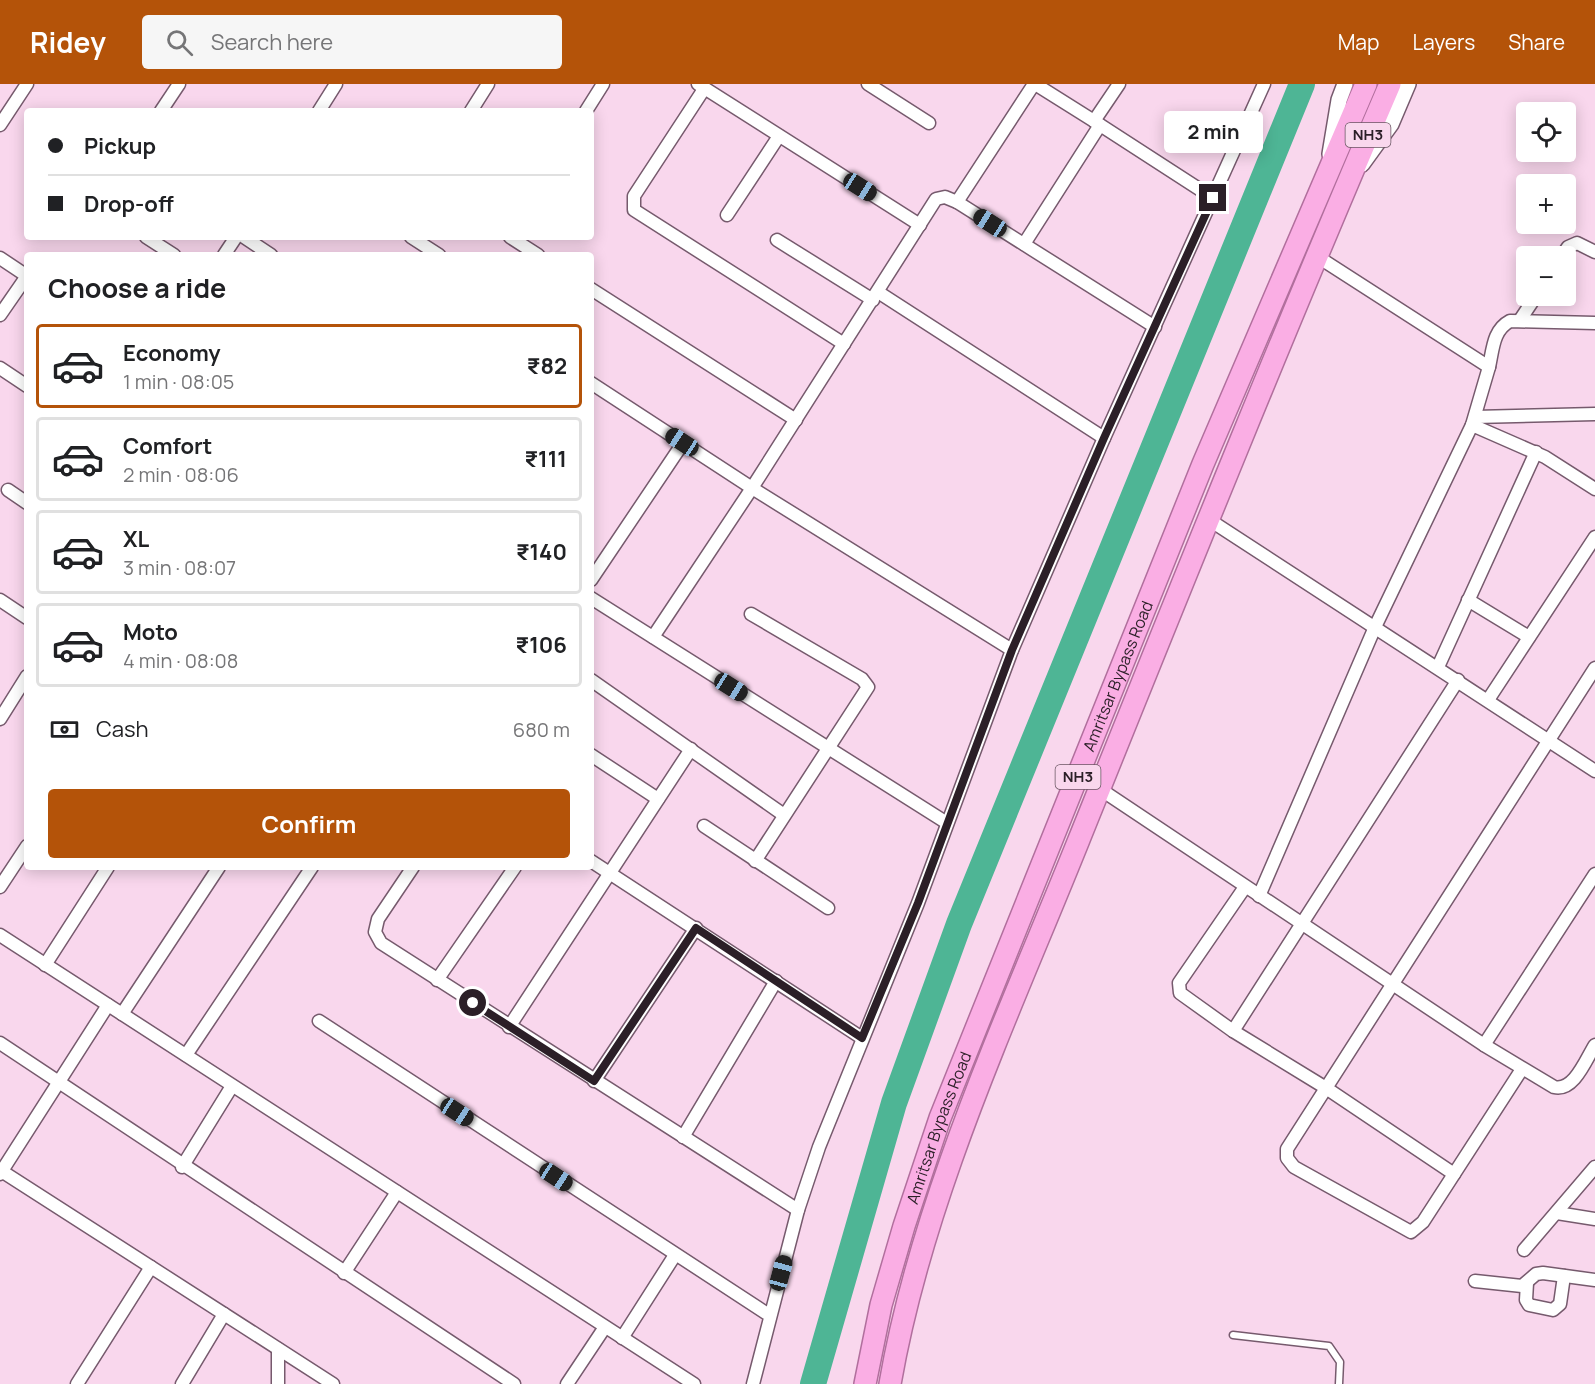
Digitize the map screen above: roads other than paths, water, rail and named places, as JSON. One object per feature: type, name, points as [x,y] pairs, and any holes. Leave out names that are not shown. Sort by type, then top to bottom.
[{"type":"highway","name":"NH3","points":[[1336,183],[1366,84]]},
{"type":"highway","name":"NH3","points":[[1336,183],[1390,84]]},
{"type":"highway","name":"Amritsar Bypass Road","points":[[890,1384],[897,1340],[933,1212],[992,1055],[1208,519],[1318,257],[1336,183]]},
{"type":"highway","name":"Amritsar Bypass Road","points":[[865,1384],[887,1282],[940,1119],[1203,464],[1336,183]]},
{"type":"street","points":[[0,125],[27,84]]},
{"type":"street","points":[[163,108],[179,84]]},
{"type":"street","points":[[321,108],[336,84]]},
{"type":"street","points":[[473,108],[488,84]]},
{"type":"street","points":[[588,108],[603,84]]},
{"type":"street","points":[[868,84],[929,123]]},
{"type":"street","points":[[957,202],[1034,84],[1213,198]]},
{"type":"street","points":[[1024,244],[1119,84]]},
{"type":"street","points":[[753,1384],[798,1210],[862,1038],[918,903],[1012,650],[1104,438],[1264,84]]},
{"type":"street","points":[[1336,183],[1339,100],[1345,84]]},
{"type":"street","points":[[1336,183],[1391,124],[1408,84]]},
{"type":"street","points":[[844,344],[634,210],[634,196],[701,86],[920,225]]},
{"type":"street","points":[[727,215],[779,136]]},
{"type":"street","points":[[652,637],[752,488],[936,199],[945,197],[957,202],[1155,327]]},
{"type":"street","points":[[151,240],[169,252]]},
{"type":"street","points":[[248,240],[266,252]]},
{"type":"street","points":[[416,240],[434,252]]},
{"type":"street","points":[[515,240],[533,252]]},
{"type":"street","points":[[777,240],[876,296],[1104,438]]},
{"type":"street","points":[[1570,246],[1577,243],[1595,252]]},
{"type":"street","points":[[1318,257],[1489,367]]},
{"type":"street","points":[[0,258],[24,274]]},
{"type":"street","points":[[0,315],[24,280]]},
{"type":"street","points":[[594,291],[796,420]]},
{"type":"street","points":[[1520,320],[1529,306]]},
{"type":"street","points":[[1259,896],[1375,627],[1474,421],[1498,331],[1510,321],[1520,320],[1595,323]]},
{"type":"street","points":[[0,368],[24,384]]},
{"type":"street","points":[[594,385],[752,488],[1012,650]]},
{"type":"street","points":[[1474,421],[1595,414]]},
{"type":"street","points":[[1474,421],[1536,452],[1595,489]]},
{"type":"street","points":[[594,574],[682,442]]},
{"type":"street","points":[[1438,667],[1536,452]]},
{"type":"street","points":[[8,490],[24,501]]},
{"type":"street","points":[[1208,519],[1595,771]]},
{"type":"street","points":[[1488,700],[1595,537]]},
{"type":"street","points":[[0,600],[24,616]]},
{"type":"street","points":[[594,600],[947,823]]},
{"type":"street","points":[[1468,600],[1529,637]]},
{"type":"street","points":[[751,614],[867,684],[867,691],[755,861]]},
{"type":"street","points":[[1522,1069],[1420,1226],[1411,1232],[1294,1167],[1287,1158],[1287,1149],[1595,668]]},
{"type":"street","points":[[1233,1032],[1458,680]]},
{"type":"street","points":[[0,719],[24,681]]},
{"type":"street","points":[[594,682],[784,815]]},
{"type":"street","points":[[510,1027],[692,749]]},
{"type":"street","points":[[594,757],[658,799]]},
{"type":"street","points":[[1100,789],[1484,1045],[1554,1087],[1563,1087],[1572,1081],[1595,1045]]},
{"type":"street","points":[[704,826],[828,908]]},
{"type":"street","points":[[0,887],[24,851]]},
{"type":"street","points":[[594,863],[862,1038]]},
{"type":"street","points":[[45,964],[106,870]]},
{"type":"street","points":[[122,1014],[217,870]]},
{"type":"street","points":[[186,1055],[310,870]]},
{"type":"street","points":[[411,870],[378,919],[375,932],[381,943],[798,1210]]},
{"type":"street","points":[[437,980],[513,870]]},
{"type":"street","points":[[1484,1045],[1595,874]]},
{"type":"street","points":[[1245,887],[1178,988],[1184,998],[1233,1032],[1326,1088],[1454,1174]]},
{"type":"street","points":[[594,1081],[696,928]]},
{"type":"street","points":[[0,934],[694,1384]]},
{"type":"street","points":[[683,1137],[776,981]]},
{"type":"street","points":[[108,1005],[1,1172],[332,1384]]},
{"type":"street","points":[[319,1021],[769,1315]]},
{"type":"street","points":[[0,1043],[182,1167],[514,1384]]},
{"type":"street","points":[[182,1167],[232,1086]]},
{"type":"street","points":[[1524,1250],[1595,1167]]},
{"type":"street","points":[[344,1273],[397,1192]]},
{"type":"street","points":[[1557,1213],[1595,1219]]},
{"type":"street","points":[[622,1338],[675,1255]]},
{"type":"street","points":[[77,1384],[151,1267]]},
{"type":"street","points":[[1475,1281],[1519,1286],[1527,1283],[1539,1273],[1595,1280]]},
{"type":"street","points":[[1527,1283],[1526,1300],[1529,1305],[1553,1310],[1560,1304],[1564,1276]]},
{"type":"street","points":[[182,1384],[224,1314]]},
{"type":"street","points":[[567,1384],[605,1327]]},
{"type":"street","points":[[278,1349],[278,1384]]},
{"type":"lane","points":[[1233,1335],[1329,1346],[1340,1362],[1339,1384]]},
{"type":"waterway","points":[[813,1384],[894,1103],[959,924],[1302,84]]}]
